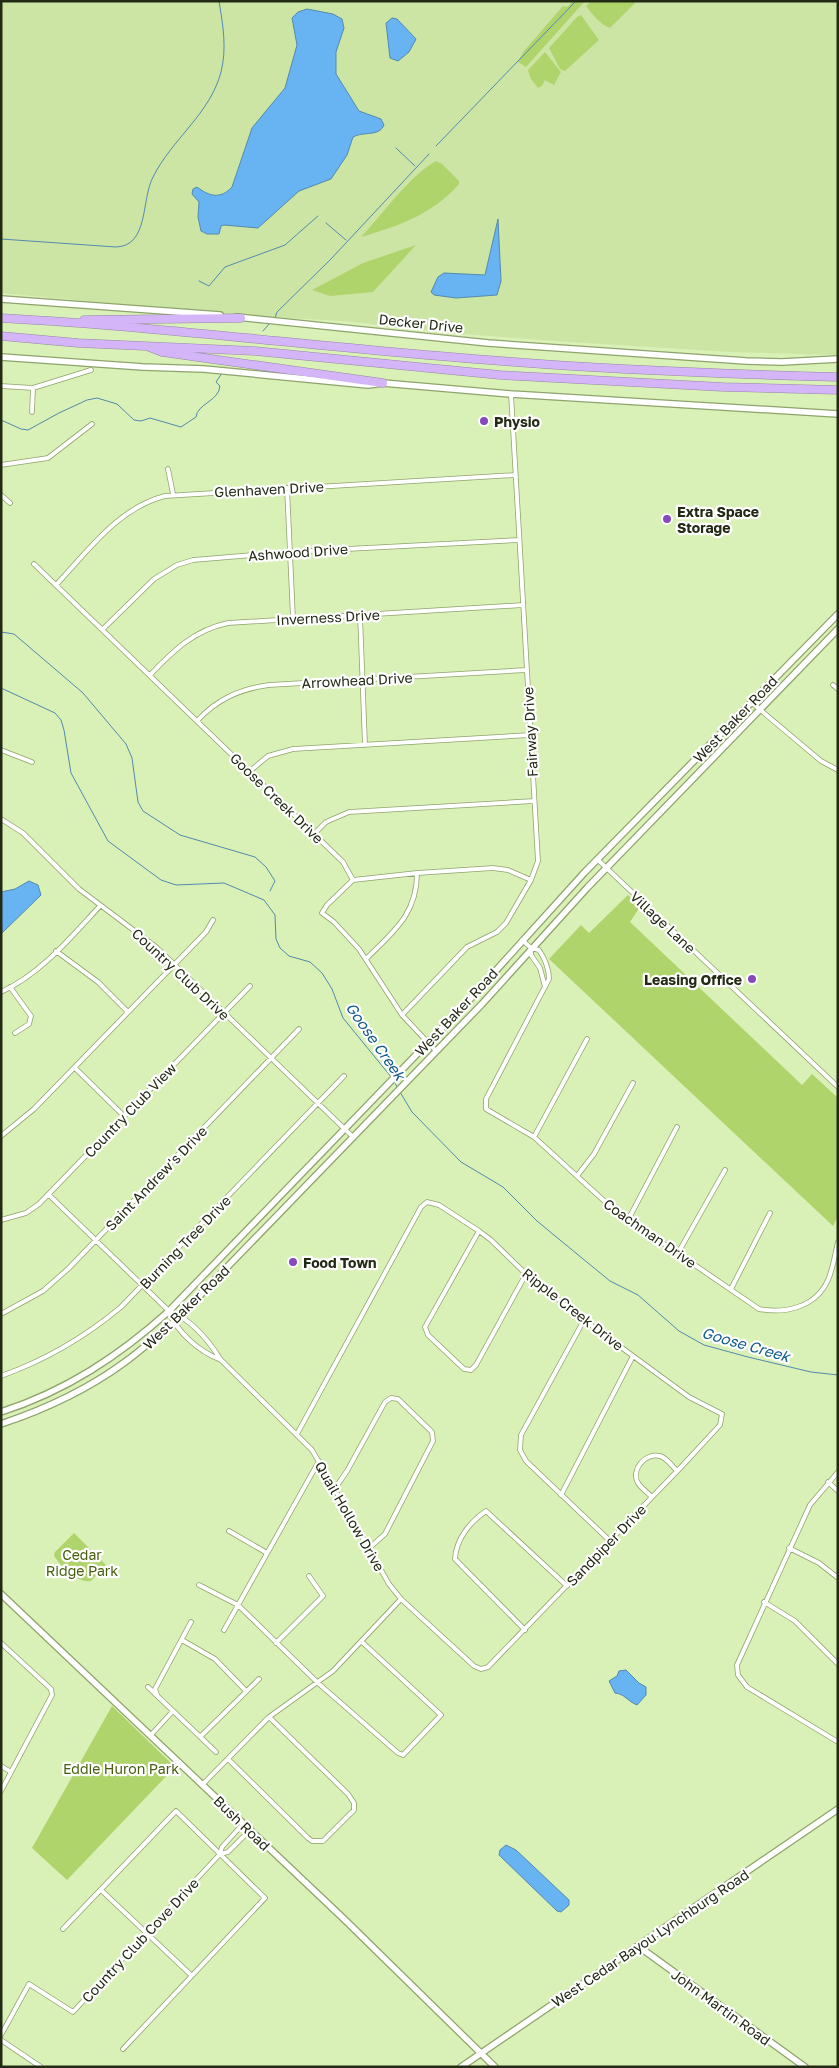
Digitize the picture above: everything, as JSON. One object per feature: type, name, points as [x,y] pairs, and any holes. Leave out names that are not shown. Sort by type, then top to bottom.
[{"type":"highway","points":[[1,318],[44,320],[499,361],[626,370],[838,378]]},
{"type":"highway","points":[[44,320],[240,318]]},
{"type":"highway","points":[[1,336],[78,343],[255,351],[500,375],[723,387],[838,390]]},
{"type":"highway","points":[[145,345],[162,352],[383,383]]},
{"type":"main road","name":"Decker Drive","points":[[1,300],[157,310],[488,343],[733,360],[782,362],[838,359]]},
{"type":"main road","points":[[1,357],[214,370],[359,384],[383,383],[511,394],[838,414]]},
{"type":"main road","name":"West Baker Road","points":[[1,1412],[38,1399],[79,1378],[138,1339],[170,1311],[428,1043],[597,859],[838,614]]},
{"type":"main road","points":[[827,626],[836,631]]},
{"type":"main road","name":"West Baker Road","points":[[1,1424],[27,1415],[84,1389],[125,1362],[173,1323],[493,992],[531,948],[607,868],[836,631]]},
{"type":"main road","points":[[671,783],[680,792]]},
{"type":"main road","points":[[236,1242],[244,1250]]},
{"type":"main road","points":[[79,1378],[84,1389]]},
{"type":"main road","name":"Bush Road","points":[[2,1597],[250,1830],[495,2067]]},
{"type":"main road","name":"West Cedar Bayou Lynchburg Road","points":[[461,2067],[838,1809]]},
{"type":"main road","name":"John Martin Road","points":[[638,1946],[805,2067]]},
{"type":"street","points":[[1,386],[33,388],[91,370]]},
{"type":"street","points":[[32,412],[33,388]]},
{"type":"street","name":"Fairway Drive","points":[[402,1015],[468,947],[496,932],[506,923],[531,880],[538,854],[511,394]]},
{"type":"street","points":[[1,465],[48,458],[92,424]]},
{"type":"street","points":[[168,469],[173,494]]},
{"type":"street","name":"Glenhaven Drive","points":[[56,585],[123,516],[145,502],[173,494],[516,475]]},
{"type":"street","points":[[287,488],[293,618]]},
{"type":"street","points":[[1,495],[10,502]]},
{"type":"street","name":"Ashwood Drive","points":[[103,629],[154,579],[177,565],[204,558],[519,540]]},
{"type":"street","name":"Goose Creek Drive","points":[[34,564],[315,833],[343,862],[353,880]]},
{"type":"street","name":"Inverness Drive","points":[[150,675],[177,648],[198,633],[216,625],[240,621],[523,605]]},
{"type":"street","points":[[360,615],[365,745]]},
{"type":"street","name":"Arrowhead Drive","points":[[197,721],[212,706],[226,697],[253,687],[527,670]]},
{"type":"street","points":[[833,685],[838,689]]},
{"type":"street","points":[[751,702],[820,761],[838,770]]},
{"type":"street","points":[[250,771],[268,756],[286,750],[531,735]]},
{"type":"street","points":[[1,750],[32,762]]},
{"type":"street","points":[[315,833],[326,822],[349,812],[534,801]]},
{"type":"street","name":"Country Club Drive","points":[[1,819],[23,833],[66,878],[100,906],[150,942],[353,1137]]},
{"type":"street","name":"Village Lane","points":[[597,859],[838,1087]]},
{"type":"street","points":[[436,1051],[402,1015],[367,958],[348,936],[322,913],[330,902],[353,880],[416,873],[500,869],[531,880]]},
{"type":"street","points":[[367,958],[410,910],[417,889],[416,873]]},
{"type":"street","points":[[1,992],[32,974],[100,906]]},
{"type":"street","points":[[1,1136],[22,1121],[75,1068],[206,932],[213,920]]},
{"type":"street","name":"Coachman Drive","points":[[522,940],[531,948],[539,950],[547,965],[548,979],[484,1105],[490,1112],[534,1137],[597,1197],[759,1309],[777,1312],[797,1308],[816,1297],[828,1280],[838,1242]]},
{"type":"street","name":"Coachman Drive","points":[[531,948],[531,955],[540,968],[545,987]]},
{"type":"street","points":[[56,951],[98,982],[128,1012]]},
{"type":"street","name":"Country Club View","points":[[1,1220],[30,1210],[49,1194],[250,986]]},
{"type":"street","points":[[10,987],[31,1016],[29,1024],[15,1033]]},
{"type":"street","name":"Saint Andrew's Drive","points":[[1,1314],[43,1290],[69,1268],[299,1029]]},
{"type":"street","points":[[534,1137],[587,1039]]},
{"type":"street","points":[[75,1068],[124,1116]]},
{"type":"street","name":"Burning Tree Drive","points":[[1,1376],[53,1354],[84,1336],[110,1316],[143,1286],[344,1076]]},
{"type":"street","points":[[577,1176],[594,1154],[633,1083]]},
{"type":"street","points":[[628,1220],[677,1127]]},
{"type":"street","points":[[678,1253],[725,1170]]},
{"type":"street","points":[[49,1194],[170,1311],[181,1315]]},
{"type":"street","name":"Ripple Creek Drive","points":[[297,1434],[421,1207],[427,1202],[439,1205],[479,1231],[526,1274],[584,1320],[689,1397],[722,1414]]},
{"type":"street","points":[[731,1289],[770,1213]]},
{"type":"street","points":[[479,1231],[425,1327],[428,1335],[464,1369],[471,1370],[476,1365],[526,1274]]},
{"type":"street","points":[[170,1311],[173,1323]]},
{"type":"street","name":"Quail Hollow Drive","points":[[181,1315],[212,1345],[221,1360],[297,1434],[319,1461],[336,1487],[379,1568],[401,1599],[474,1666],[481,1669]]},
{"type":"street","points":[[584,1320],[522,1435],[520,1443],[526,1461],[610,1541]]},
{"type":"street","name":"Quail Hollow Drive","points":[[173,1323],[205,1354],[221,1360]]},
{"type":"street","points":[[561,1495],[633,1356]]},
{"type":"street","points":[[336,1487],[347,1471],[385,1402],[391,1398],[398,1400],[432,1432],[433,1441],[385,1534],[368,1549]]},
{"type":"street","name":"Sandpiper Drive","points":[[481,1669],[488,1667],[677,1471],[720,1425],[722,1414]]},
{"type":"street","points":[[652,1497],[638,1483],[636,1478],[640,1463],[644,1458],[652,1455],[661,1456],[677,1471]]},
{"type":"street","points":[[224,1630],[319,1461]]},
{"type":"street","points":[[838,1472],[810,1505],[764,1602],[737,1665],[738,1675],[747,1687],[838,1742]]},
{"type":"street","points":[[828,1482],[838,1491]]},
{"type":"street","points":[[524,1630],[455,1559],[456,1549],[472,1521],[486,1511],[567,1586]]},
{"type":"street","points":[[228,1531],[267,1553]]},
{"type":"street","points":[[789,1548],[819,1563],[838,1578]]},
{"type":"street","points":[[276,1643],[323,1596],[309,1576]]},
{"type":"street","points":[[199,1585],[238,1606],[318,1682],[398,1753],[407,1753],[441,1715],[362,1642]]},
{"type":"street","points":[[202,1785],[269,1718],[333,1671],[401,1599]]},
{"type":"street","points":[[764,1602],[795,1621],[838,1664]]},
{"type":"street","points":[[157,1695],[155,1688],[191,1622]]},
{"type":"street","points":[[182,1640],[215,1659],[246,1691]]},
{"type":"street","points":[[1,1643],[51,1690],[52,1695],[1,1791]]},
{"type":"street","points":[[201,1736],[259,1679]]},
{"type":"street","points":[[148,1687],[216,1752]]},
{"type":"street","points":[[150,1736],[173,1712]]},
{"type":"street","points":[[228,1759],[312,1841],[324,1840],[354,1810],[352,1798],[269,1718]]},
{"type":"street","points":[[1,1766],[12,1772]]},
{"type":"street","points":[[63,1929],[176,1812],[265,1898],[190,1975],[123,2049]]},
{"type":"street","name":"Country Club Cove Drive","points":[[1,2035],[29,1984],[73,2012],[220,1854],[222,1848],[243,1824]]},
{"type":"street","name":"Country Club Cove Drive","points":[[220,1854],[228,1852],[250,1830]]},
{"type":"street","points":[[102,1890],[190,1975]]},
{"type":"street","points":[[1,2040],[41,2067]]},
{"type":"shaded area","points":[[1,1],[838,1],[838,355],[730,352],[555,341],[451,333],[344,321],[236,315],[1,293]]},
{"type":"green space","points":[[573,1],[585,1],[526,67],[518,62],[524,51],[563,6],[567,7]]},
{"type":"green space","points":[[591,1],[637,1],[610,28],[600,22],[586,6]]},
{"type":"green space","points":[[581,15],[599,40],[565,71],[560,69],[549,48]]},
{"type":"green space","points":[[545,52],[561,72],[554,85],[545,80],[542,86],[538,88],[531,79],[528,70]]},
{"type":"green space","points":[[436,161],[442,164],[459,181],[459,184],[427,211],[402,223],[361,237],[406,185],[426,167]]},
{"type":"green space","points":[[416,245],[373,292],[330,296],[312,290],[363,263]]},
{"type":"green space","points":[[628,895],[640,907],[630,922],[802,1085],[812,1074],[838,1098],[838,1216],[833,1226],[549,959],[581,925],[589,933]]},
{"type":"green space","name":"Cedar Ridge Park","points":[[74,1533],[106,1565],[91,1581],[75,1577],[54,1556],[55,1552]]},
{"type":"green space","name":"Eddie Huron Park","points":[[112,1706],[175,1767],[67,1880],[32,1848]]},
{"type":"water","points":[[307,9],[333,14],[342,19],[344,28],[336,52],[336,74],[359,111],[381,119],[384,125],[379,131],[353,137],[347,155],[331,179],[299,191],[258,228],[224,225],[221,226],[219,234],[207,234],[201,231],[198,217],[199,202],[192,194],[193,189],[197,187],[206,193],[219,195],[232,187],[252,128],[285,88],[297,45],[292,18],[298,12]]},
{"type":"water","points":[[392,18],[397,19],[416,39],[409,52],[398,61],[390,58],[386,23]]},
{"type":"water","points":[[498,219],[501,281],[497,295],[456,298],[434,295],[431,292],[438,277],[444,273],[485,275]]},
{"type":"water","points":[[29,881],[38,885],[41,895],[1,934],[1,892],[15,889]]},
{"type":"water","points":[[626,1670],[646,1687],[646,1695],[637,1705],[615,1693],[609,1681],[617,1676],[619,1671]]},
{"type":"water","points":[[506,1845],[516,1850],[569,1900],[569,1905],[561,1912],[557,1911],[499,1855],[500,1850]]},
{"type":"waterway","points":[[1,239],[116,247],[127,245],[134,239],[139,230],[153,177],[170,150],[200,114],[216,87],[224,54],[219,1]]},
{"type":"waterway","points":[[436,146],[576,1]]},
{"type":"waterway","points":[[396,148],[415,166]]},
{"type":"waterway","points":[[275,318],[277,312],[330,260],[429,154]]},
{"type":"waterway","points":[[199,281],[209,286],[225,267],[285,245],[318,216]]},
{"type":"waterway","points":[[326,223],[346,240]]},
{"type":"waterway","points":[[263,331],[270,323]]},
{"type":"waterway","points":[[1,420],[28,430],[87,400],[97,398],[117,404],[134,420],[141,421],[150,418],[181,427],[196,417],[200,409],[216,395],[220,386],[216,382],[222,373]]},
{"type":"waterway","points":[[1,632],[14,634],[83,693],[126,744],[132,758],[138,802],[143,811],[180,835],[255,857],[266,867],[275,881],[270,891]]},
{"type":"waterway","name":"Goose Creek","points":[[1,688],[55,713],[61,720],[71,773],[108,841],[161,880],[176,885],[224,883],[264,900],[275,915],[276,939],[280,948],[289,956],[310,962],[322,973],[332,989],[343,1018],[392,1078]]},
{"type":"waterway","name":"Goose Creek","points":[[394,1081],[398,1089]]},
{"type":"waterway","name":"Goose Creek","points":[[400,1092],[412,1112],[461,1162],[503,1187],[537,1221],[610,1281],[638,1295],[679,1331],[704,1345],[811,1372],[838,1375]]},
{"type":"place","name":"Physio","points":[[484,421]]},
{"type":"place","name":"Extra Space Storage","points":[[667,519]]},
{"type":"place","name":"Leasing Office","points":[[752,979]]},
{"type":"place","name":"Food Town","points":[[293,1262]]}]
